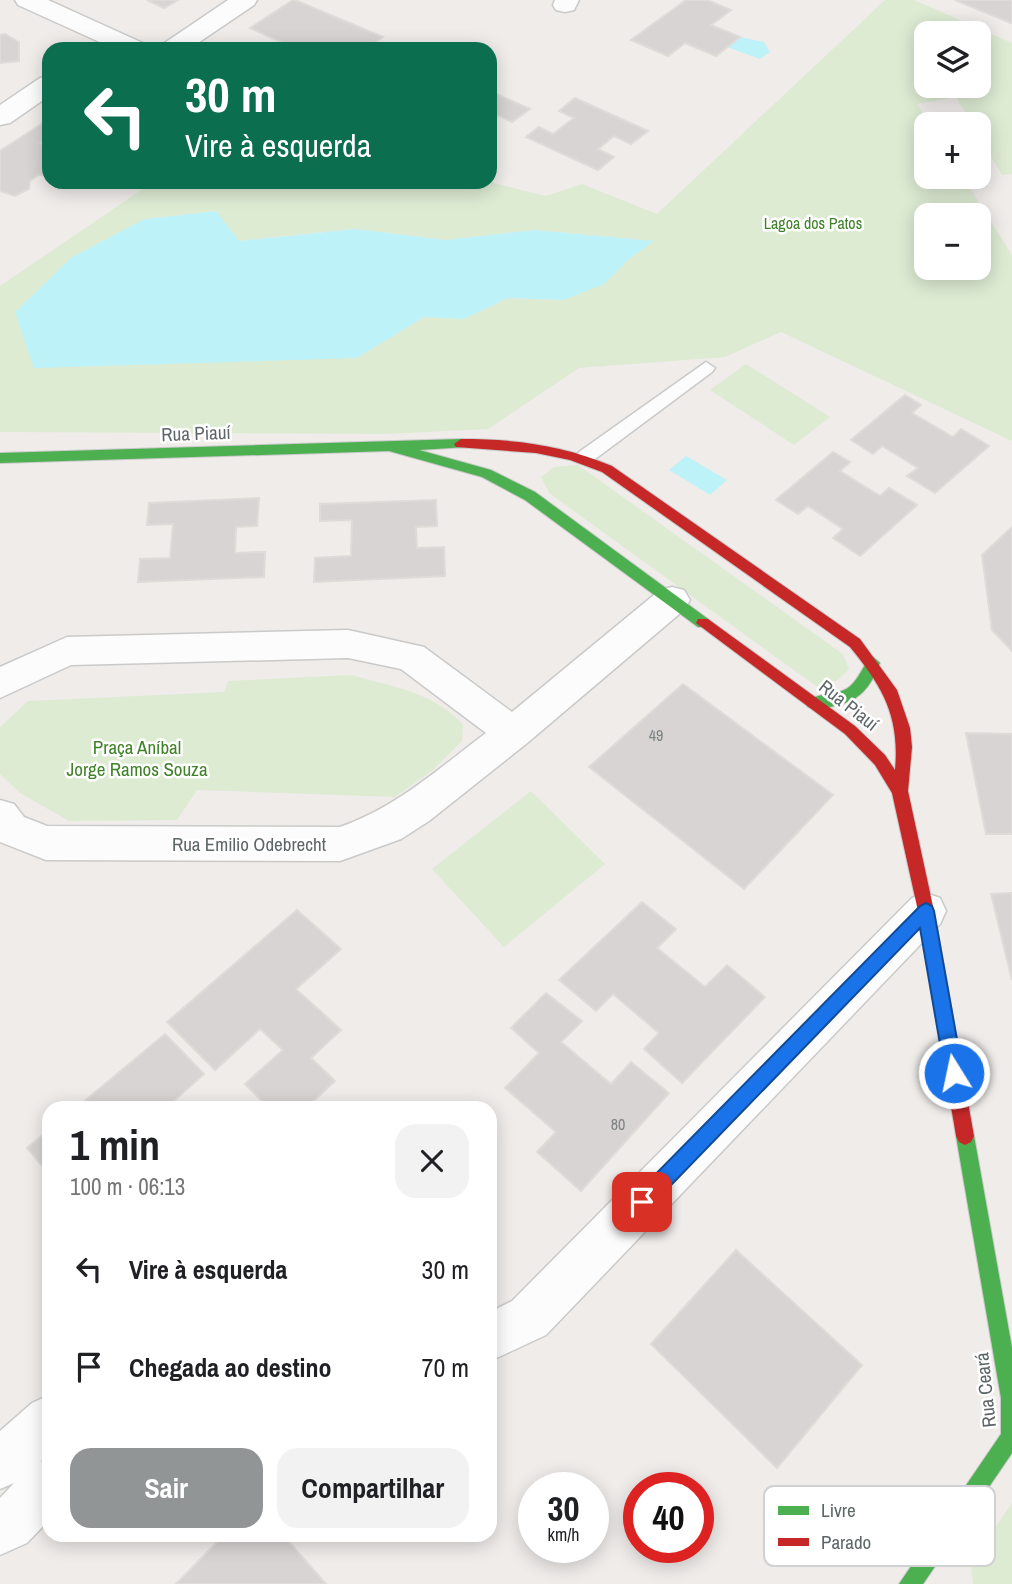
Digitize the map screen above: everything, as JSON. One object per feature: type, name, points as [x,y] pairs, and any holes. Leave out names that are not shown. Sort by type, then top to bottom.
[{"type":"street","points":[[27,0],[109,42]]},
{"type":"street","points":[[182,42],[245,0]]},
{"type":"street","points":[[0,117],[42,89]]},
{"type":"street","name":"Rua Piauí","points":[[0,458],[506,444],[578,456],[607,469],[843,635],[873,663],[894,699],[906,738],[900,791]]},
{"type":"street","name":"Rua Piauí","points":[[394,448],[486,473],[530,496],[869,747],[900,791]]},
{"type":"street","points":[[530,496],[536,471],[578,456]]},
{"type":"street","name":"Rua Emilio Odebrecht","points":[[0,816],[10,829],[46,843],[340,844],[387,827],[415,809],[513,733],[672,600]]},
{"type":"street","points":[[0,683],[67,651],[348,644],[411,657],[513,733]]},
{"type":"street","points":[[813,703],[844,699],[856,693],[866,685],[873,663]]},
{"type":"street","name":"Rua Ceará","points":[[900,791],[926,911],[1012,1398],[1011,1437],[977,1486]]},
{"type":"street","points":[[497,1334],[529,1318],[926,911]]},
{"type":"street","points":[[0,1464],[42,1426]]},
{"type":"street","points":[[0,1529],[9,1525],[42,1490]]},
{"type":"street","name":"Rua Ceará","points":[[910,1584],[922,1566]]},
{"type":"lane","points":[[578,456],[706,368]]},
{"type":"green space","name":"Lagoa dos Patos","points":[[885,0],[914,0],[962,21],[914,21],[914,98],[950,98],[917,104],[922,112],[914,112],[914,189],[971,189],[979,203],[914,203],[914,280],[991,280],[991,222],[1012,255],[1012,441],[781,332],[725,357],[579,368],[488,429],[384,434],[0,432],[0,286],[143,189],[497,189],[497,184],[546,196],[582,184],[657,214]],"holes":[[[216,211],[238,241],[355,229],[445,240],[534,230],[653,241],[565,300],[508,298],[464,319],[424,317],[357,358],[145,219]]]},
{"type":"green space","name":"Lagoa dos Patos","points":[[991,34],[1012,43],[1012,174],[1002,175],[991,157],[991,112],[965,112],[957,98],[991,98]]},
{"type":"green space","points":[[746,364],[830,417],[794,445],[710,390]]},
{"type":"green space","points":[[578,465],[843,654],[849,669],[838,680],[816,686],[549,493],[541,477],[554,467]]},
{"type":"green space","name":"Praça Aníbal Jorge Ramos Souza","points":[[351,675],[426,698],[440,705],[463,725],[462,741],[433,770],[395,797],[197,790],[177,820],[69,821],[20,793],[0,774],[0,727],[28,701],[224,692],[228,681]]},
{"type":"green space","points":[[531,791],[605,864],[504,947],[432,869]]},
{"type":"green space","points":[[1012,1503],[1012,1584],[973,1584],[971,1566],[995,1566],[995,1528]]},
{"type":"water","points":[[740,37],[764,42],[770,52],[760,59],[727,47]]},
{"type":"water","points":[[216,211],[239,241],[355,229],[445,240],[534,230],[654,241],[629,259],[604,284],[564,300],[508,298],[464,319],[424,317],[357,358],[34,368],[15,312],[72,257],[145,219]]},
{"type":"water","points":[[686,456],[727,480],[710,495],[669,470]]},
{"type":"building","points":[[147,0],[178,0],[164,8]]},
{"type":"building","points":[[295,0],[383,37],[376,42],[281,42],[250,28]]},
{"type":"building","points":[[686,0],[707,0],[731,10],[711,25],[740,37],[716,56],[685,43],[668,56],[631,40]]},
{"type":"building","points":[[955,0],[1012,0],[1012,22],[1011,23]]},
{"type":"building","points":[[5,34],[19,42],[19,61],[0,63],[0,35]]},
{"type":"building","points":[[497,94],[530,109],[512,122],[497,114]]},
{"type":"building","points":[[575,98],[648,131],[631,144],[614,136],[598,149],[614,157],[598,170],[526,137],[539,127],[553,134],[574,118],[559,111]]},
{"type":"building","points":[[42,124],[42,175],[30,181],[29,189],[15,196],[0,191],[0,151]]},
{"type":"building","points":[[905,395],[921,405],[912,413],[953,437],[961,429],[989,446],[935,493],[907,476],[918,468],[882,446],[873,454],[851,440]]},
{"type":"building","points":[[833,452],[850,462],[840,471],[880,496],[889,488],[917,505],[860,556],[833,538],[843,529],[808,506],[798,514],[776,500]]},
{"type":"building","points":[[259,498],[257,526],[236,527],[235,553],[265,552],[264,577],[138,582],[140,559],[170,558],[173,524],[147,525],[149,503]]},
{"type":"building","points":[[436,500],[437,526],[416,527],[417,548],[444,547],[445,576],[314,582],[315,558],[351,556],[352,520],[320,521],[320,504]]},
{"type":"building","points":[[1012,527],[1012,651],[992,630],[982,555]]},
{"type":"building","points":[[683,684],[833,795],[744,889],[589,767]]},
{"type":"building","points":[[966,733],[1012,734],[1012,834],[986,834]]},
{"type":"building","points":[[1012,893],[1012,980],[991,894]]},
{"type":"building","points":[[642,902],[676,929],[657,948],[705,987],[727,965],[765,997],[682,1083],[644,1049],[659,1033],[613,994],[596,1011],[559,980]]},
{"type":"building","points":[[297,910],[341,949],[296,989],[341,1030],[311,1058],[335,1081],[314,1101],[262,1101],[245,1084],[283,1050],[260,1029],[215,1070],[167,1022]]},
{"type":"building","points":[[546,993],[582,1021],[561,1042],[611,1084],[631,1062],[669,1093],[581,1191],[537,1152],[556,1132],[505,1088],[539,1053],[511,1028]]},
{"type":"building","points":[[165,1034],[204,1074],[174,1101],[84,1101]]},
{"type":"building","points":[[42,1136],[42,1166],[27,1148]]},
{"type":"building","points":[[736,1250],[862,1365],[777,1468],[651,1344]]},
{"type":"building","points":[[217,1542],[289,1542],[326,1584],[176,1584]]},
{"type":"traffic: fast","points":[[0,458],[461,444]]},
{"type":"traffic: fast","points":[[394,448],[486,473],[530,496],[703,623]]},
{"type":"traffic: fast","points":[[813,703],[851,695],[863,683],[873,663]]},
{"type":"traffic: fast","points":[[965,1136],[1011,1398],[1011,1437],[977,1486]]},
{"type":"traffic: fast","points":[[910,1584],[922,1566]]},
{"type":"traffic: jam","points":[[461,444],[499,444],[554,451],[607,469],[855,643],[882,678],[898,711],[903,728],[904,747],[900,791]]},
{"type":"traffic: jam","points":[[703,623],[850,730],[880,760],[900,791],[926,911],[965,1136]]},
{"type":"route","points":[[642,1202],[926,911],[954,1073]]}]
